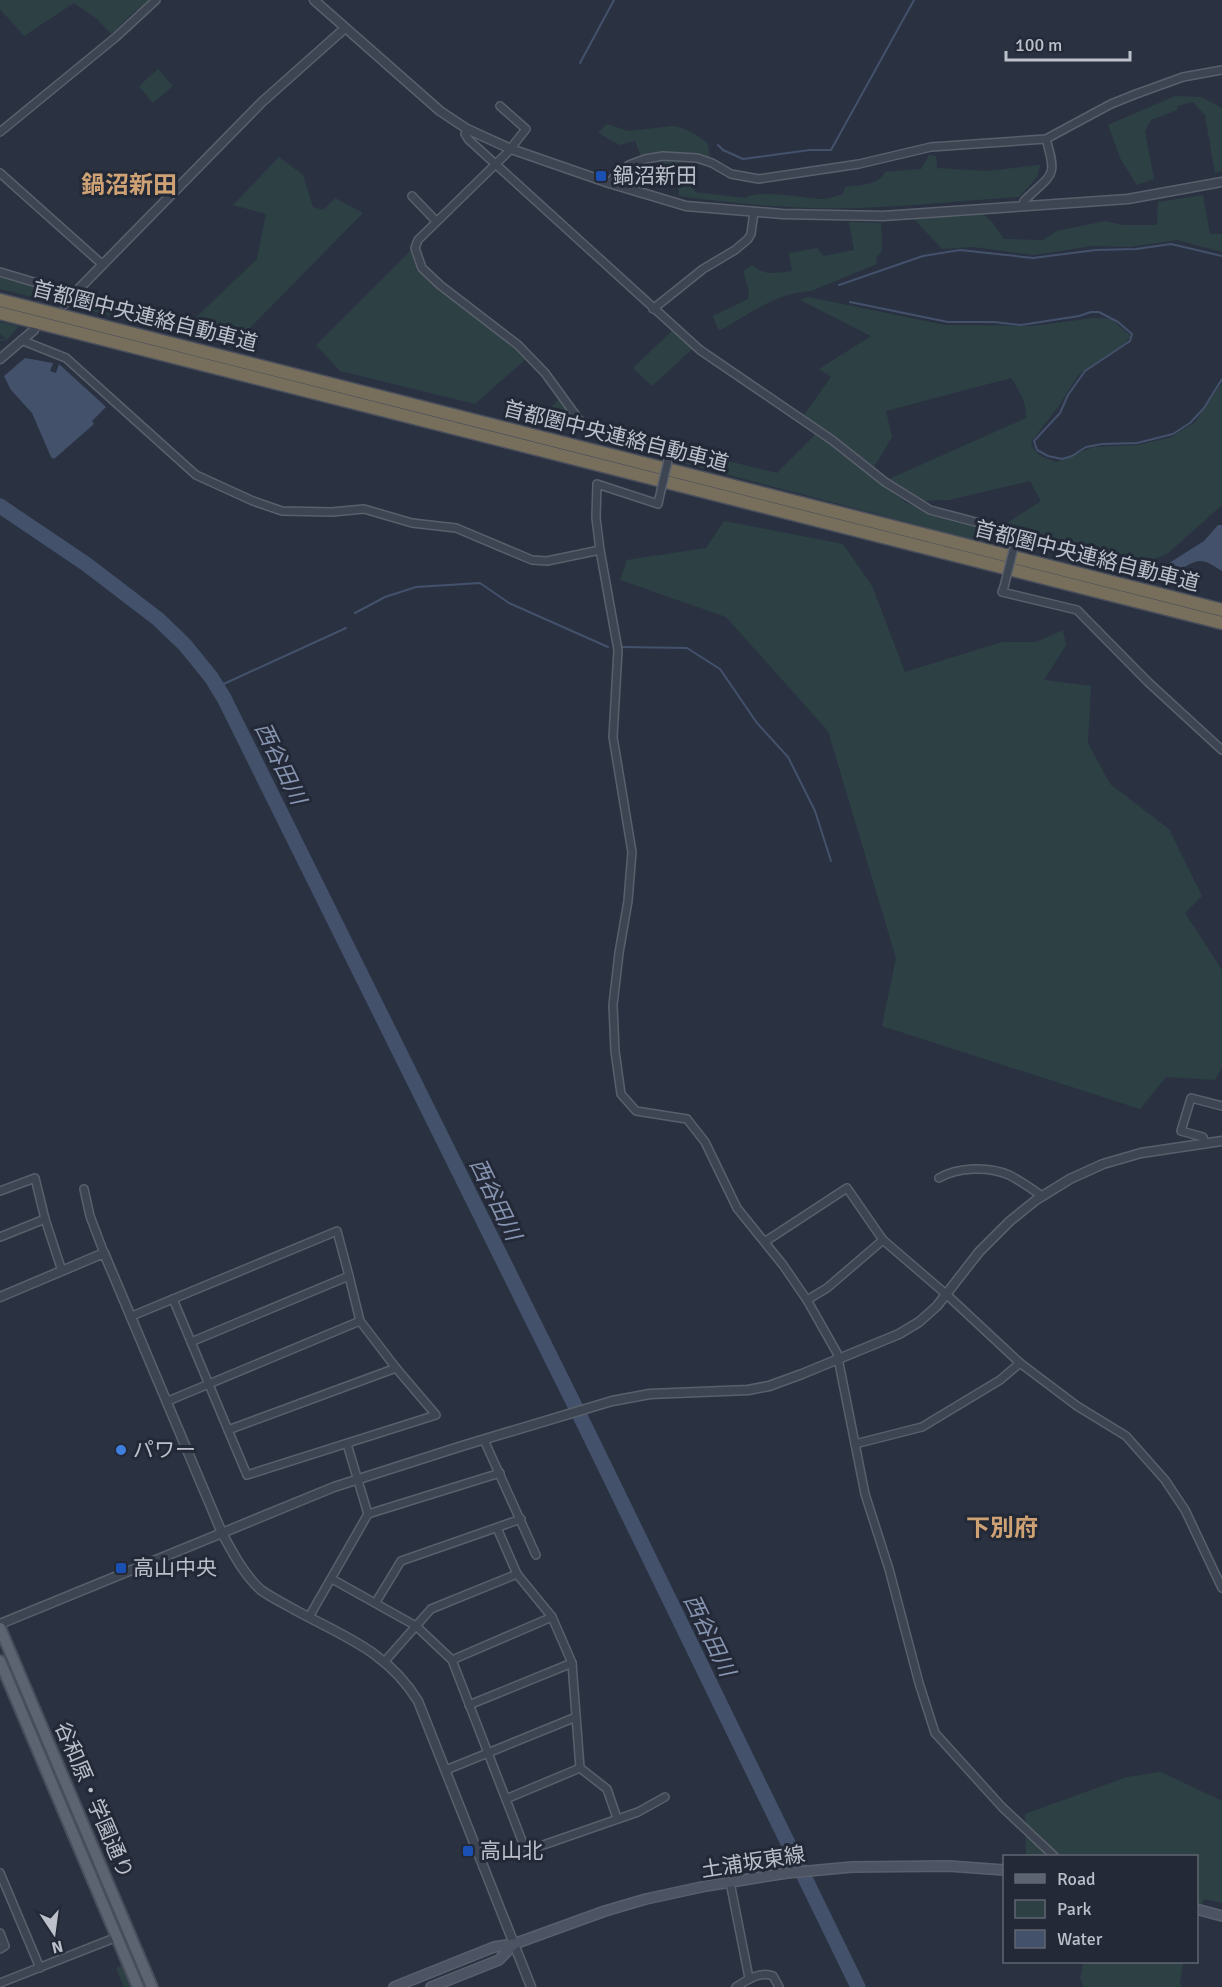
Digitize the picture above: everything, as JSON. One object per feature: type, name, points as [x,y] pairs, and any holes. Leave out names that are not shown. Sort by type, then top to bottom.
[{"type":"highway","name":"首都圏中央連絡自動車道","points":[[0,300],[1222,610]]},
{"type":"highway","name":"首都圏中央連絡自動車道","points":[[0,313],[1222,623]]},
{"type":"main road","name":"谷和原・学園通り","points":[[0,1626],[152,1987]]},
{"type":"main road","name":"谷和原・学園通り","points":[[0,1661],[138,1987]]},
{"type":"main road","name":"土浦坂東線","points":[[394,1987],[494,1947],[514,1944],[626,1905],[730,1882],[816,1870],[917,1866],[1003,1870]]},
{"type":"main road","points":[[1198,1909],[1222,1916]]},
{"type":"main road","name":"土浦坂東線","points":[[431,1987],[499,1960],[514,1944]]},
{"type":"street","points":[[0,132],[116,37],[156,0]]},
{"type":"street","points":[[314,0],[344,29],[440,111],[467,129],[511,149],[609,183],[686,206],[825,216],[883,216],[1128,199],[1222,182]]},
{"type":"street","points":[[64,304],[262,102],[344,29]]},
{"type":"street","points":[[609,183],[629,165],[663,156],[697,158],[731,174],[759,179],[859,164],[931,147],[1046,139],[1111,104],[1136,94],[1183,76],[1222,70]]},
{"type":"street","points":[[500,106],[526,129],[511,149],[436,221],[416,244],[415,248],[422,268],[440,285],[518,345],[545,373],[585,428],[671,446],[658,504],[597,484],[596,518],[600,550],[618,650],[613,737],[632,852],[628,901],[613,1005],[615,1051],[621,1094],[636,1112],[687,1119],[705,1142],[737,1208],[746,1221],[766,1241],[807,1300],[838,1359],[865,1494],[890,1569],[918,1683],[935,1733],[1002,1807],[1052,1855]]},
{"type":"street","points":[[467,129],[466,137],[495,165],[548,210],[689,342],[832,440],[910,499],[930,510],[1017,533],[1002,592],[1077,610],[1148,682],[1222,750]]},
{"type":"street","points":[[1023,206],[1024,201],[1051,174],[1053,162],[1046,139]]},
{"type":"street","points":[[0,173],[103,265]]},
{"type":"street","points":[[412,196],[436,221]]},
{"type":"street","points":[[653,309],[704,269],[748,239],[751,234],[754,212]]},
{"type":"street","points":[[0,272],[73,296]]},
{"type":"street","points":[[0,359],[34,330]]},
{"type":"street","points":[[21,340],[66,358],[196,475],[253,501],[282,511],[364,509],[411,523],[456,528],[532,560],[546,561],[600,550]]},
{"type":"street","points":[[1205,1143],[1203,1137],[1181,1131],[1191,1098],[1222,1106]]},
{"type":"street","points":[[0,1626],[317,1493],[357,1479],[588,1408],[641,1395],[759,1388],[787,1380],[909,1329],[928,1315],[947,1295],[987,1244],[1010,1221],[1042,1196],[1080,1174],[1121,1158],[1157,1150],[1222,1141]]},
{"type":"street","points":[[939,1178],[960,1171],[988,1170],[1012,1177],[1042,1196]]},
{"type":"street","points":[[0,1191],[35,1178],[45,1220],[62,1270]]},
{"type":"street","points":[[766,1241],[847,1188],[884,1240],[1020,1363],[1077,1406],[1126,1436],[1166,1480],[1185,1509],[1222,1588]]},
{"type":"street","points":[[84,1189],[90,1216],[104,1253],[222,1533],[243,1569],[262,1590],[366,1648],[385,1661],[408,1685],[418,1701],[531,1987]]},
{"type":"street","points":[[0,1237],[45,1220]]},
{"type":"street","points":[[132,1316],[173,1299],[337,1232],[360,1321],[436,1415],[247,1475],[173,1299]]},
{"type":"street","points":[[807,1300],[827,1288],[884,1240]]},
{"type":"street","points":[[0,1297],[104,1253]]},
{"type":"street","points":[[191,1342],[349,1276]]},
{"type":"street","points":[[168,1401],[360,1321]]},
{"type":"street","points":[[855,1444],[922,1427],[1000,1380],[1020,1363]]},
{"type":"street","points":[[228,1430],[396,1368]]},
{"type":"street","points":[[484,1440],[536,1555]]},
{"type":"street","points":[[347,1444],[368,1514]]},
{"type":"street","points":[[309,1617],[368,1514],[500,1473]]},
{"type":"street","points":[[376,1602],[402,1561],[520,1519]]},
{"type":"street","points":[[497,1528],[517,1574],[552,1617],[572,1663],[580,1768],[607,1789],[617,1818]]},
{"type":"street","points":[[385,1661],[431,1609],[517,1574]]},
{"type":"street","points":[[332,1579],[416,1626],[452,1660],[526,1851],[638,1812],[665,1797]]},
{"type":"street","points":[[452,1660],[552,1617]]},
{"type":"street","points":[[469,1705],[572,1663]]},
{"type":"street","points":[[446,1770],[576,1717]]},
{"type":"street","points":[[506,1799],[580,1768]]},
{"type":"street","points":[[0,1873],[40,1968]]},
{"type":"street","points":[[730,1882],[749,1978]]},
{"type":"street","points":[[0,1934],[5,1946],[0,1949]]},
{"type":"street","points":[[0,1983],[117,1937]]},
{"type":"street","points":[[736,1987],[749,1978],[768,1974],[773,1976],[779,1987]]},
{"type":"green space","points":[[0,0],[150,0],[111,34],[97,19],[74,3],[24,36],[0,9]]},
{"type":"green space","points":[[158,69],[173,86],[153,103],[139,86]]},
{"type":"green space","points":[[1175,96],[1201,97],[1222,108],[1222,171],[1215,173],[1205,115],[1193,102],[1177,106],[1177,110],[1151,120],[1145,131],[1154,179],[1137,185],[1121,160],[1108,125]]},
{"type":"green space","points":[[607,124],[628,131],[673,126],[683,128],[708,144],[710,159],[676,153],[641,156],[635,141],[620,145],[598,133]]},
{"type":"green space","points":[[929,155],[936,156],[937,168],[987,171],[1040,165],[1038,176],[1019,197],[898,206],[805,208],[679,196],[678,184],[674,175],[658,162],[691,164],[690,183],[695,192],[745,198],[752,195],[770,194],[823,199],[843,194],[845,187],[878,180],[885,172],[921,169]]},
{"type":"green space","points":[[279,157],[303,175],[313,207],[323,210],[335,198],[363,213],[232,346],[76,307],[83,301],[127,312],[138,303],[188,325],[257,259],[266,214],[233,205]]},
{"type":"green space","points":[[1203,195],[1210,234],[1222,234],[1222,252],[1177,240],[1130,247],[1092,246],[1034,255],[973,247],[942,249],[914,219],[983,214],[993,223],[1004,239],[1043,240],[1057,231],[1105,221],[1123,225],[1157,225],[1158,202]]},
{"type":"green space","points":[[849,222],[881,223],[882,250],[876,258],[877,264],[811,291],[787,295],[775,300],[719,331],[713,316],[748,299],[749,291],[743,271],[752,265],[766,272],[792,271],[789,253],[817,248],[824,256],[854,250]]},
{"type":"green space","points":[[411,250],[418,270],[527,358],[475,404],[340,371],[316,345]]},
{"type":"green space","points":[[0,276],[48,290],[54,294],[53,302],[0,289]]},
{"type":"green space","points":[[808,297],[945,325],[1033,326],[1094,318],[1111,319],[1131,336],[1124,344],[1079,374],[1058,407],[1031,442],[1032,446],[1037,453],[1057,462],[1093,447],[1138,445],[1172,437],[1195,422],[1222,383],[1222,505],[1167,554],[1143,563],[1142,569],[1109,555],[1023,530],[1007,523],[1041,501],[1030,481],[949,500],[918,501],[889,479],[1026,418],[1020,392],[1011,378],[886,411],[892,437],[874,467],[804,415],[831,377],[819,369],[871,336],[800,300]]},
{"type":"green space","points":[[0,322],[19,326],[7,340],[0,341],[0,339],[6,339],[0,334]]},
{"type":"green space","points":[[673,330],[692,349],[652,386],[633,368]]},
{"type":"green space","points":[[562,397],[583,429],[535,421]]},
{"type":"green space","points":[[817,433],[905,502],[925,511],[987,531],[983,542],[676,461],[678,449],[777,473]]},
{"type":"green space","points":[[724,521],[843,544],[872,586],[905,672],[1002,642],[1036,642],[1063,630],[1066,645],[1044,680],[1091,686],[1088,743],[1110,784],[1169,829],[1202,896],[1185,913],[1222,970],[1222,1067],[1215,1080],[1166,1077],[1140,1109],[882,1026],[896,958],[828,731],[726,617],[620,580],[627,560],[706,548]]},
{"type":"green space","points":[[1161,1772],[1222,1801],[1222,1903],[1204,1899],[1198,1918],[1198,1855],[1026,1855],[1025,1814],[1127,1777]]},
{"type":"green space","points":[[1081,1963],[1183,1963],[1180,1984],[1182,1987],[1084,1987],[1080,1978],[1083,1965]]},
{"type":"green space","points":[[123,1965],[132,1987],[124,1987],[116,1968]]},
{"type":"water","points":[[25,358],[53,363],[50,371],[56,373],[59,364],[106,407],[92,421],[94,424],[54,459],[51,457],[32,413],[11,390],[4,376]]},
{"type":"water","points":[[1218,525],[1222,525],[1222,571],[1202,561],[1181,569],[1166,565],[1204,541]]},
{"type":"waterway","points":[[580,63],[614,0]]},
{"type":"waterway","points":[[718,145],[723,150],[743,159],[810,150],[831,150],[914,0]]},
{"type":"waterway","points":[[839,285],[923,256],[960,250],[1033,258],[1171,244],[1222,256]]},
{"type":"waterway","points":[[850,302],[948,322],[994,322],[1021,325],[1091,312],[1099,312],[1118,322],[1132,334],[1130,341],[1085,371],[1068,395],[1060,413],[1034,441],[1037,450],[1048,456],[1062,459],[1086,447],[1137,443],[1173,434],[1190,423],[1204,408],[1222,379]]},
{"type":"waterway","name":"西谷田川","points":[[0,506],[86,564],[158,619],[185,645],[211,677],[224,698],[583,1422],[858,1987]]},
{"type":"waterway","points":[[355,613],[385,597],[416,587],[480,583],[509,603],[608,647]]},
{"type":"waterway","points":[[217,687],[346,628]]},
{"type":"waterway","points":[[623,647],[687,648],[720,669],[757,723],[788,757],[815,811],[831,861]]},
{"type":"place","name":"鍋沼新田","points":[[601,176]]},
{"type":"place","name":"パワー","points":[[121,1450]]},
{"type":"place","name":"高山中央","points":[[121,1568]]},
{"type":"place","name":"高山北","points":[[468,1851]]},
{"type":"district","name":"鍋沼新田","points":[[129,185]]},
{"type":"district","name":"下別府","points":[[1002,1528]]}]
